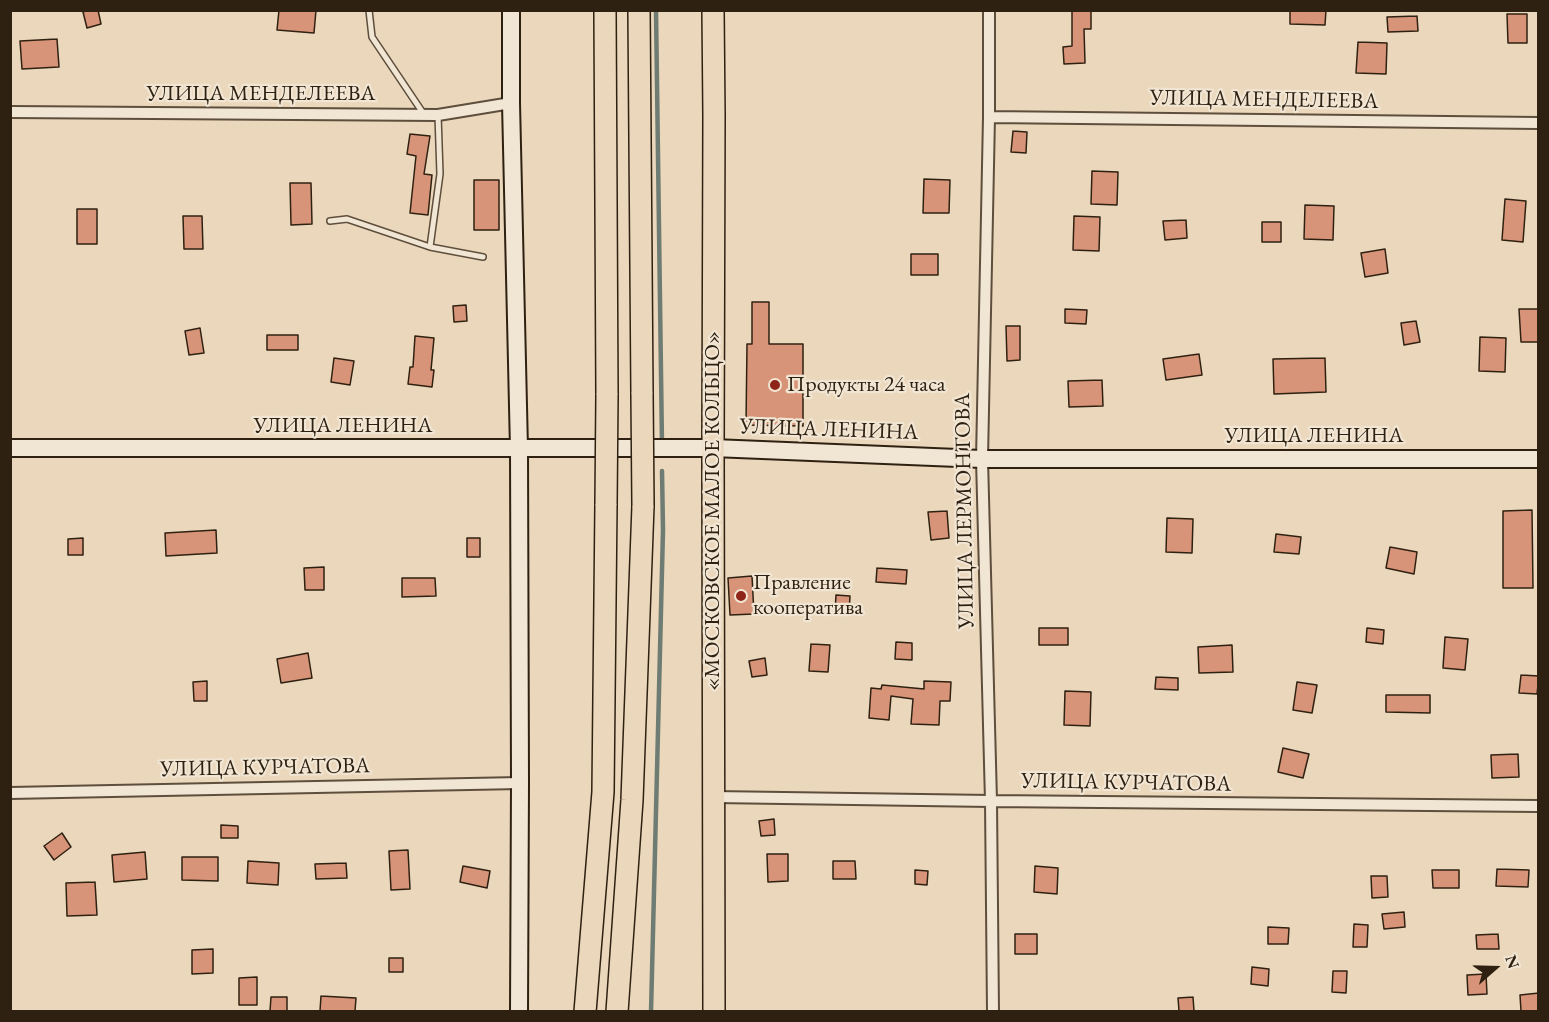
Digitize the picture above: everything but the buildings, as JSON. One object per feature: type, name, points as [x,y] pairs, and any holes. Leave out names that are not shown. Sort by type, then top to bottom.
[{"type":"highway","points":[[585,1011],[603,792],[607,396],[605,10]]},
{"type":"highway","points":[[617,1011],[632,800],[643,506],[639,10]]},
{"type":"highway","name":"«МОСКОВСКОЕ МАЛОЕ КОЛЬЦО»","points":[[713,10],[714,1011]]},
{"type":"street","points":[[512,10],[511,103],[519,449],[519,1011]]},
{"type":"street","name":"УЛИЦА ЛЕРМОНТОВА","points":[[989,10],[982,459],[991,801],[993,1011]]},
{"type":"street","name":"УЛИЦА МЕНДЕЛЕЕВА","points":[[10,112],[438,115],[511,103]]},
{"type":"street","name":"УЛИЦА МЕНДЕЛЕЕВА","points":[[989,117],[1539,123]]},
{"type":"street","name":"УЛИЦА ЛЕНИНА","points":[[10,447],[713,448],[982,459],[1539,459]]},
{"type":"street","name":"УЛИЦА КУРЧАТОВА","points":[[10,793],[520,783]]},
{"type":"street","name":"УЛИЦА КУРЧАТОВА","points":[[714,797],[1539,806]]},
{"type":"lane","points":[[369,10],[372,37],[424,115]]},
{"type":"lane","points":[[430,247],[440,174],[438,115]]},
{"type":"lane","points":[[330,221],[347,219],[430,247],[483,257]]},
{"type":"waterway","points":[[656,10],[662,445]]},
{"type":"waterway","points":[[651,1012],[663,530],[662,471]]},
{"type":"place","name":"Продукты 24 часа","points":[[775,385]]},
{"type":"place","name":"Правление кооператива","points":[[741,596]]}]
